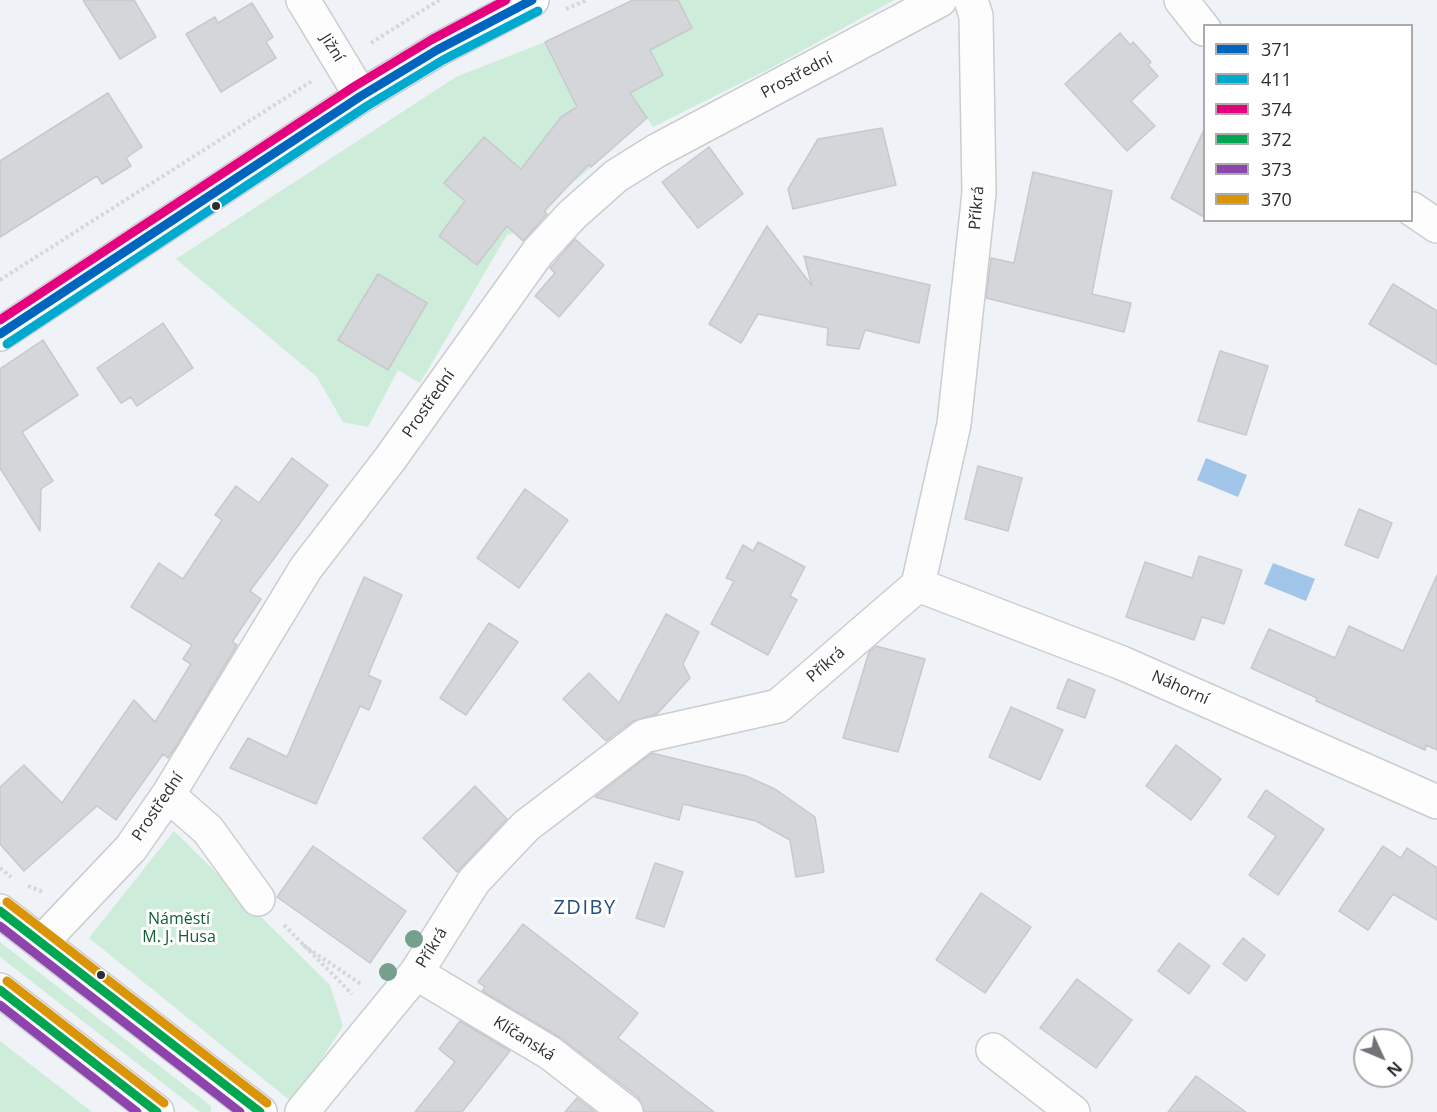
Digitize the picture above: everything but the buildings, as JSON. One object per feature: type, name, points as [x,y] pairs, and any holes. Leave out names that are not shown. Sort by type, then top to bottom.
[{"type":"street","name":"Jižní","points":[[303,0],[361,96]]},
{"type":"street","points":[[0,334],[361,96],[437,50],[532,0]]},
{"type":"street","name":"Prostřední","points":[[41,943],[131,848],[168,795],[306,568],[390,459],[538,252],[572,215],[616,176],[656,152],[940,0]]},
{"type":"street","name":"Příkrá","points":[[302,1112],[416,973],[474,881],[526,826],[645,736],[778,706],[918,585],[954,424],[979,193],[976,16],[971,0]]},
{"type":"street","points":[[1181,0],[1203,28]]},
{"type":"street","points":[[1413,210],[1437,225]]},
{"type":"street","name":"Náhorní","points":[[918,585],[1122,663],[1437,802]]},
{"type":"street","points":[[168,795],[208,830],[258,899]]},
{"type":"street","points":[[0,910],[260,1112]]},
{"type":"street","name":"Klíčanská","points":[[416,973],[550,1053],[626,1112]]},
{"type":"street","points":[[0,990],[157,1112]]},
{"type":"street","points":[[993,1050],[1072,1112]]},
{"type":"path","points":[[0,280],[439,0]]},
{"type":"path","points":[[258,899],[364,1006],[388,1006]]},
{"type":"path","points":[[303,945],[363,985],[388,1006]]},
{"type":"green space","points":[[633,0],[894,0],[769,69],[653,127],[621,78],[556,121],[591,167],[569,186],[521,239],[514,233],[507,235],[420,383],[398,370],[368,427],[343,422],[317,377],[176,259],[456,77],[545,42]]},
{"type":"green space","name":"Náměstí M. J. Husa","points":[[174,831],[330,985],[343,1026],[293,1103],[89,938]]},
{"type":"green space","points":[[0,942],[211,1106],[211,1112],[200,1112],[0,957]]},
{"type":"green space","points":[[0,1041],[92,1112],[0,1112]]},
{"type":"water","points":[[1206,458],[1247,475],[1238,497],[1197,480]]},
{"type":"water","points":[[1273,563],[1315,579],[1306,601],[1264,584]]},
{"type":"transit line","name":"374","points":[[0,320],[355,86],[431,40],[506,0]]},
{"type":"transit line","name":"371","points":[[0,334],[361,96],[437,50],[532,0]]},
{"type":"transit line","name":"411","points":[[7,344],[367,106],[443,60],[538,11]]},
{"type":"transit line","name":"370","points":[[7,902],[267,1103]]},
{"type":"transit line","name":"372","points":[[0,911],[260,1112]]},
{"type":"transit line","name":"373","points":[[0,926],[240,1112]]},
{"type":"transit line","name":"370","points":[[7,981],[164,1103]]},
{"type":"transit line","name":"372","points":[[0,990],[157,1112]]},
{"type":"transit line","name":"373","points":[[0,1005],[137,1112]]},
{"type":"district","name":"ZDIBY","points":[[585,908]]}]
